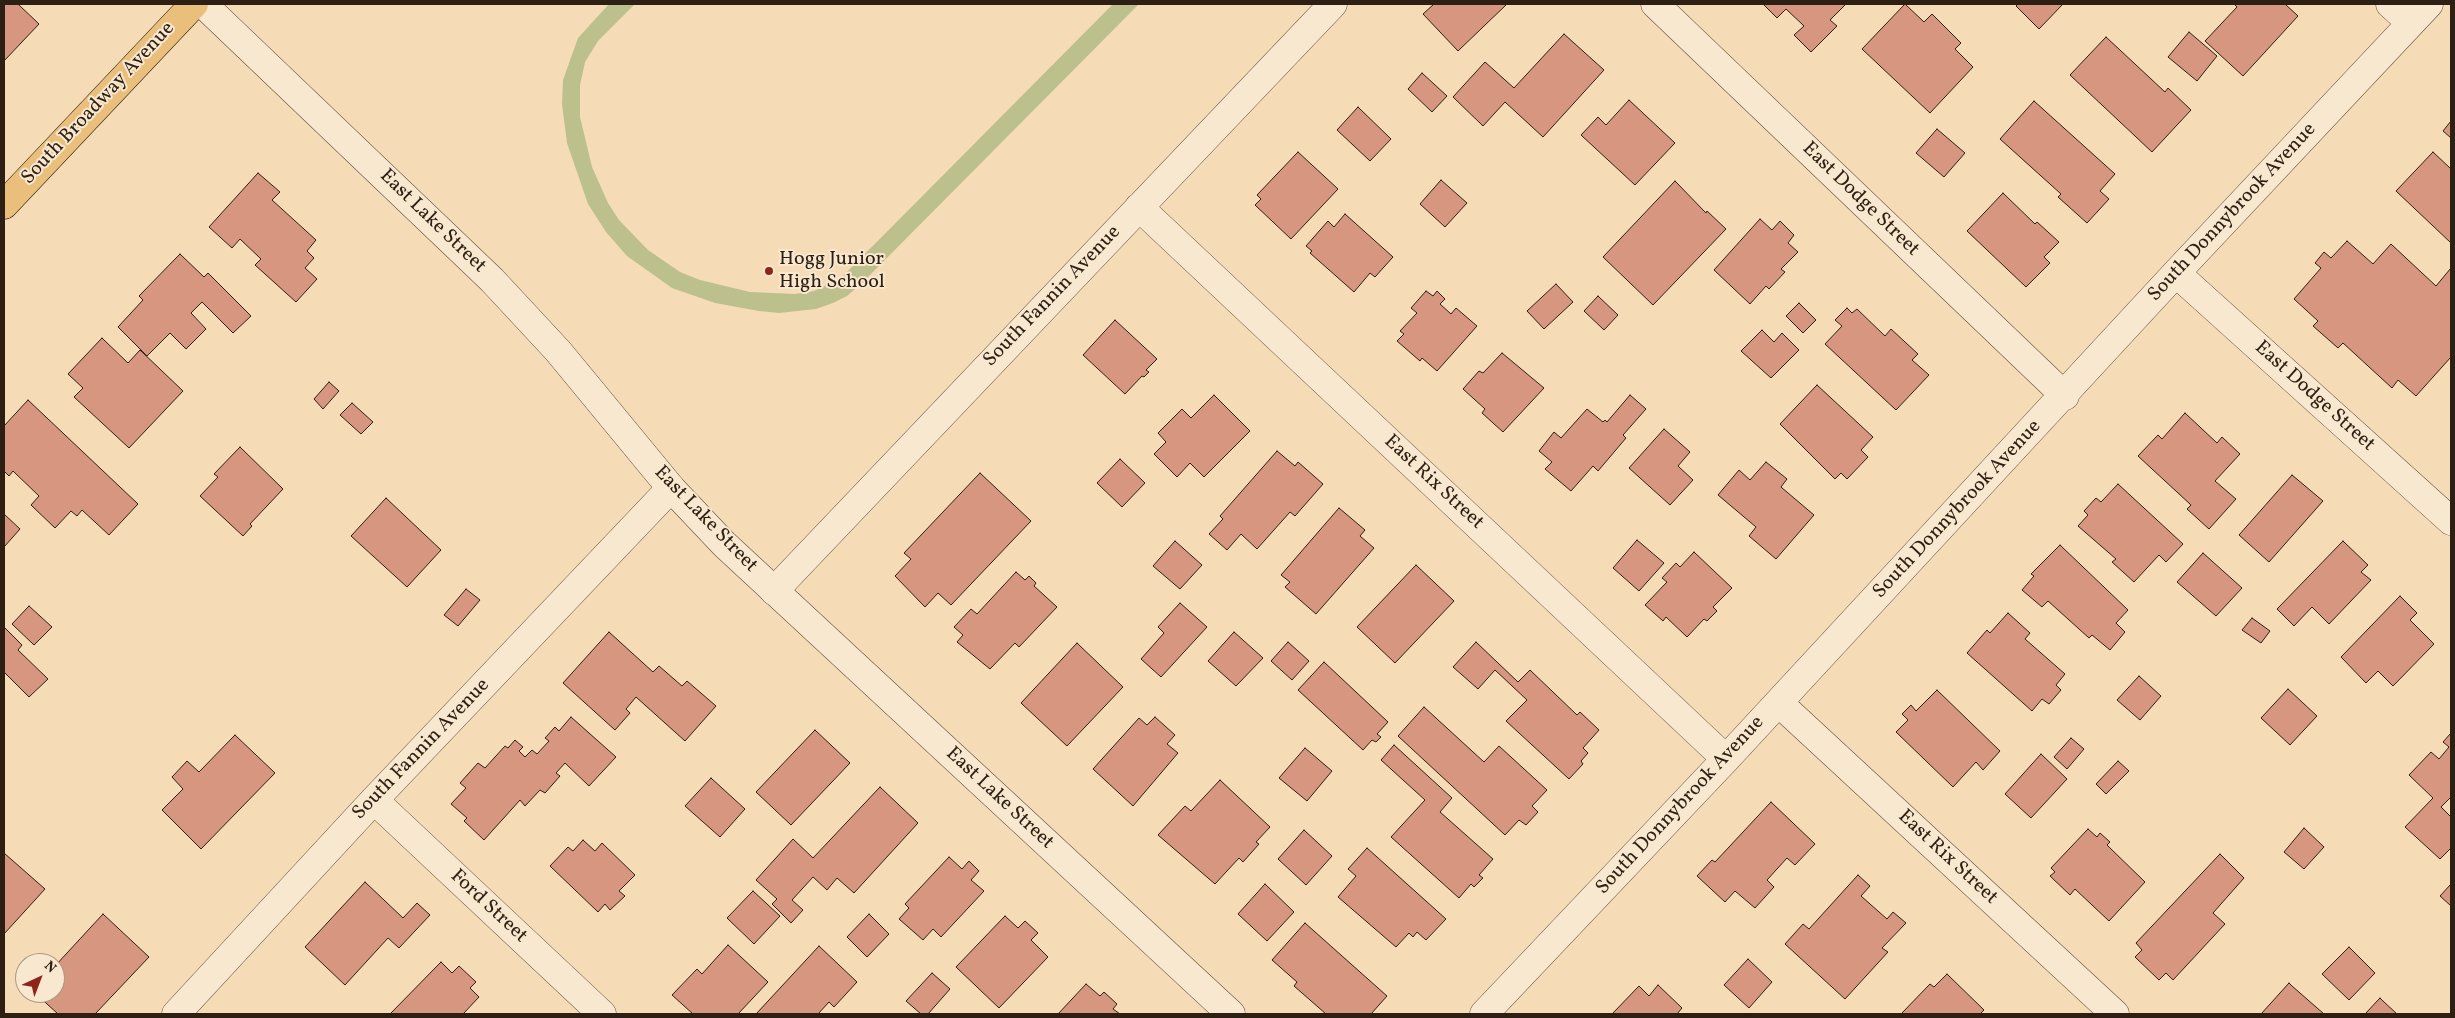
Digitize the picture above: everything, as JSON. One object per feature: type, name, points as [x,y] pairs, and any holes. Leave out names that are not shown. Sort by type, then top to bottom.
[{"type":"main road","name":"South Broadway Avenue","points":[[4,205],[194,4]]},
{"type":"street","name":"East Lake Street","points":[[203,4],[492,280],[558,351],[671,488],[724,544],[1231,1014]]},
{"type":"street","name":"South Fannin Avenue","points":[[774,591],[1334,4]]},
{"type":"street","name":"East Dodge Street","points":[[1655,4],[2065,396]]},
{"type":"street","points":[[2390,4],[2411,24]]},
{"type":"street","name":"South Donnybrook Avenue","points":[[1484,1014],[1726,759],[2065,396],[2176,273],[2429,4]]},
{"type":"street","name":"East Rix Street","points":[[1139,207],[1726,759]]},
{"type":"street","name":"East Dodge Street","points":[[2176,273],[2451,521]]},
{"type":"street","name":"South Fannin Avenue","points":[[176,1014],[374,800],[671,488]]},
{"type":"street","name":"East Rix Street","points":[[1779,702],[2115,1014]]},
{"type":"street","name":"Ford Street","points":[[374,800],[602,1014]]},
{"type":"green space","points":[[609,4],[635,4],[598,41],[585,62],[580,85],[580,117],[592,167],[608,203],[619,220],[648,250],[680,272],[700,280],[750,292],[795,294],[814,291],[841,278],[1113,4],[1139,4],[861,284],[847,296],[833,303],[816,309],[779,313],[715,303],[672,288],[627,256],[606,232],[588,204],[567,143],[562,104],[563,80],[578,38]]},
{"type":"building","points":[[4,4],[18,4],[39,24],[4,61]]},
{"type":"building","points":[[1434,4],[1507,4],[1458,51],[1423,14]]},
{"type":"building","points":[[1763,4],[1846,4],[1830,20],[1837,26],[1811,52],[1794,35],[1804,26],[1786,9],[1777,18]]},
{"type":"building","points":[[1905,4],[1924,22],[1932,14],[1961,43],[1955,49],[1973,67],[1930,113],[1862,49]]},
{"type":"building","points":[[2018,4],[2063,4],[2039,29],[2016,6]]},
{"type":"building","points":[[2234,4],[2285,4],[2298,16],[2243,76],[2205,41],[2237,7]]},
{"type":"building","points":[[2189,32],[2217,56],[2197,81],[2168,57]]},
{"type":"building","points":[[1564,34],[1604,70],[1543,137],[1505,102],[1483,126],[1453,97],[1485,62],[1514,88]]},
{"type":"building","points":[[2106,37],[2165,92],[2168,88],[2191,110],[2152,152],[2070,75]]},
{"type":"building","points":[[1422,73],[1447,96],[1432,112],[1408,89]]},
{"type":"building","points":[[1629,100],[1675,143],[1635,185],[1581,135],[1598,117],[1606,125]]},
{"type":"building","points":[[2034,101],[2115,174],[2100,191],[2109,199],[2087,223],[2058,197],[2061,194],[2000,139]]},
{"type":"building","points":[[1358,107],[1391,139],[1370,161],[1337,130]]},
{"type":"building","points":[[2451,121],[2451,138],[2443,131]]},
{"type":"building","points":[[1937,129],[1965,153],[1944,177],[1916,153]]},
{"type":"building","points":[[1298,152],[1338,189],[1291,239],[1255,205],[1261,199],[1257,195]]},
{"type":"building","points":[[2433,152],[2451,169],[2451,243],[2396,191]]},
{"type":"building","points":[[258,173],[280,192],[272,200],[316,240],[307,251],[314,258],[305,268],[317,279],[296,302],[255,265],[261,259],[240,239],[232,248],[209,227]]},
{"type":"building","points":[[1441,180],[1467,203],[1445,227],[1420,204]]},
{"type":"building","points":[[1675,181],[1706,213],[1707,211],[1726,229],[1653,305],[1603,257]]},
{"type":"building","points":[[2003,193],[2035,224],[2037,222],[2059,242],[2044,257],[2050,263],[2026,287],[1967,231]]},
{"type":"building","points":[[1345,214],[1393,257],[1375,277],[1370,273],[1354,292],[1310,253],[1312,251],[1306,246],[1328,221],[1334,227]]},
{"type":"building","points":[[1760,219],[1772,230],[1780,221],[1794,235],[1788,243],[1798,252],[1781,269],[1785,272],[1769,289],[1766,286],[1750,304],[1714,270]]},
{"type":"building","points":[[2347,241],[2373,264],[2391,244],[2436,286],[2451,268],[2451,357],[2416,396],[2398,380],[2392,388],[2343,343],[2338,348],[2313,326],[2318,321],[2294,299],[2321,268],[2315,263],[2324,252],[2331,258]]},
{"type":"building","points":[[180,254],[204,277],[208,273],[251,316],[233,333],[202,302],[191,313],[206,329],[186,349],[170,333],[147,356],[118,327],[143,300],[139,296]]},
{"type":"building","points":[[1556,284],[1573,302],[1544,329],[1527,311]]},
{"type":"building","points":[[1426,291],[1433,296],[1437,291],[1445,299],[1440,304],[1451,314],[1456,308],[1477,326],[1437,371],[1422,358],[1420,361],[1397,341],[1404,334],[1400,331],[1417,313],[1411,308]]},
{"type":"building","points":[[1598,296],[1618,315],[1604,330],[1584,311]]},
{"type":"building","points":[[1799,303],[1816,320],[1803,333],[1786,316]]},
{"type":"building","points":[[1847,308],[1852,313],[1857,309],[1885,336],[1891,329],[1918,354],[1912,360],[1929,375],[1896,410],[1825,344],[1842,326],[1835,320]]},
{"type":"building","points":[[1115,320],[1157,359],[1146,370],[1149,372],[1144,377],[1142,376],[1125,394],[1083,355]]},
{"type":"building","points":[[1762,330],[1774,342],[1782,333],[1799,350],[1771,378],[1741,351]]},
{"type":"building","points":[[102,338],[128,363],[140,350],[183,391],[129,448],[74,397],[83,388],[68,374]]},
{"type":"building","points":[[1502,353],[1544,388],[1503,432],[1482,413],[1485,409],[1463,389],[1479,371],[1483,373]]},
{"type":"building","points":[[329,382],[339,391],[323,409],[314,399]]},
{"type":"building","points":[[1817,385],[1873,437],[1861,450],[1868,457],[1847,479],[1841,473],[1835,479],[1780,424]]},
{"type":"building","points":[[1214,395],[1250,431],[1204,477],[1190,463],[1177,477],[1154,454],[1166,442],[1158,433],[1182,409],[1191,418]]},
{"type":"building","points":[[1630,395],[1646,409],[1623,435],[1626,438],[1598,471],[1593,466],[1571,491],[1545,469],[1552,462],[1539,451],[1554,432],[1561,438],[1587,409],[1603,422],[1605,420],[1607,422]]},
{"type":"building","points":[[28,400],[138,504],[109,535],[82,510],[77,516],[71,511],[55,528],[31,505],[39,496],[13,471],[9,476],[4,471],[4,426]]},
{"type":"building","points":[[352,403],[373,422],[361,434],[340,415]]},
{"type":"building","points":[[2185,413],[2217,443],[2222,437],[2240,454],[2215,481],[2236,499],[2209,529],[2187,509],[2191,505],[2138,456],[2158,435],[2162,439]]},
{"type":"building","points":[[1664,429],[1690,452],[1678,466],[1693,480],[1670,505],[1629,468]]},
{"type":"building","points":[[240,447],[283,489],[250,524],[252,526],[243,536],[200,496],[218,477],[214,474]]},
{"type":"building","points":[[1277,451],[1295,466],[1298,462],[1323,484],[1295,516],[1290,512],[1257,549],[1241,534],[1227,550],[1209,534],[1223,519],[1220,516]]},
{"type":"building","points":[[1120,459],[1145,483],[1122,507],[1097,483]]},
{"type":"building","points":[[1766,462],[1787,479],[1781,487],[1814,515],[1776,559],[1749,536],[1756,527],[1718,495],[1739,470],[1750,480]]},
{"type":"building","points":[[980,473],[1031,521],[951,605],[938,593],[925,607],[895,576],[911,559],[904,553]]},
{"type":"building","points":[[2292,475],[2323,501],[2269,562],[2239,535]]},
{"type":"building","points":[[2118,484],[2183,544],[2166,562],[2159,555],[2134,582],[2112,562],[2116,559],[2078,526],[2088,515],[2084,511],[2096,498],[2101,502]]},
{"type":"building","points":[[386,498],[441,550],[407,587],[351,536]]},
{"type":"building","points":[[1339,508],[1365,530],[1360,536],[1374,548],[1316,614],[1285,587],[1290,582],[1281,575]]},
{"type":"building","points":[[4,514],[20,529],[4,547]]},
{"type":"building","points":[[1637,540],[1664,563],[1639,591],[1613,568]]},
{"type":"building","points":[[1175,541],[1202,565],[1180,589],[1153,566]]},
{"type":"building","points":[[2343,541],[2368,565],[2361,572],[2371,580],[2329,624],[2312,607],[2294,626],[2277,609]]},
{"type":"building","points":[[2060,545],[2128,610],[2116,623],[2125,632],[2110,650],[2092,635],[2089,638],[2048,601],[2042,607],[2022,590],[2034,576],[2031,574]]},
{"type":"building","points":[[1694,552],[1732,588],[1713,607],[1717,611],[1707,621],[1704,619],[1687,637],[1666,617],[1663,621],[1645,605],[1667,582],[1662,578],[1676,563],[1680,567]]},
{"type":"building","points":[[2203,553],[2242,588],[2216,616],[2177,582]]},
{"type":"building","points":[[1416,565],[1454,601],[1395,663],[1357,627]]},
{"type":"building","points":[[1016,572],[1025,580],[1029,576],[1036,583],[1034,586],[1057,607],[1019,647],[1015,643],[990,669],[957,642],[963,635],[954,627],[971,609],[977,614]]},
{"type":"building","points":[[466,589],[480,600],[458,626],[444,615]]},
{"type":"building","points":[[2400,596],[2417,613],[2410,620],[2434,644],[2393,686],[2378,671],[2366,683],[2341,657]]},
{"type":"building","points":[[1180,603],[1207,627],[1161,677],[1141,659],[1164,633],[1158,627]]},
{"type":"building","points":[[29,606],[52,627],[34,645],[12,624]]},
{"type":"building","points":[[2008,613],[2030,633],[2025,639],[2065,674],[2056,685],[2061,690],[2049,704],[2042,699],[2032,711],[1967,653],[1987,630],[1990,633]]},
{"type":"building","points":[[2252,618],[2270,631],[2261,643],[2242,630]]},
{"type":"building","points":[[4,627],[22,645],[18,650],[48,679],[29,697],[4,672]]},
{"type":"building","points":[[609,632],[653,672],[659,666],[682,686],[687,681],[716,706],[685,741],[636,697],[626,709],[630,713],[615,730],[563,683]]},
{"type":"building","points":[[1234,632],[1263,658],[1236,686],[1208,661]]},
{"type":"building","points":[[1288,642],[1309,661],[1292,680],[1271,661]]},
{"type":"building","points":[[1476,642],[1518,682],[1530,670],[1577,715],[1580,712],[1599,730],[1583,748],[1588,753],[1581,761],[1583,764],[1569,779],[1506,721],[1527,700],[1495,670],[1478,689],[1453,667]]},
{"type":"building","points":[[1077,643],[1123,687],[1067,746],[1021,703]]},
{"type":"building","points":[[1324,662],[1388,722],[1377,734],[1381,737],[1376,742],[1372,740],[1363,750],[1298,690]]},
{"type":"building","points":[[2139,676],[2161,696],[2140,720],[2117,700]]},
{"type":"building","points":[[2288,689],[2317,716],[2290,745],[2261,718]]},
{"type":"building","points":[[1937,690],[2000,751],[1983,770],[1976,762],[1953,787],[1896,732],[1908,720],[1902,714],[1911,705],[1916,711]]},
{"type":"building","points":[[1424,707],[1484,762],[1499,746],[1547,790],[1532,806],[1538,812],[1526,825],[1519,820],[1505,835],[1398,736]]},
{"type":"building","points":[[571,717],[616,757],[589,786],[565,763],[556,773],[560,776],[545,793],[540,790],[525,806],[520,800],[484,840],[464,821],[467,818],[451,804],[466,788],[460,783],[478,763],[485,768],[505,746],[508,748],[515,740],[523,747],[519,751],[525,757],[532,750],[537,754],[549,741],[545,738],[555,727],[559,731]]},
{"type":"building","points":[[1155,717],[1175,735],[1167,744],[1178,753],[1133,806],[1093,769],[1139,718],[1147,725]]},
{"type":"building","points":[[815,730],[850,763],[791,825],[756,792]]},
{"type":"building","points":[[2451,733],[2451,797],[2441,807],[2451,817],[2451,848],[2440,859],[2405,827],[2433,798],[2409,775],[2431,752],[2439,759],[2449,747],[2443,742]]},
{"type":"building","points":[[235,735],[275,773],[201,849],[162,810],[183,789],[172,777],[187,761],[199,772]]},
{"type":"building","points":[[2071,738],[2084,749],[2067,769],[2054,757]]},
{"type":"building","points":[[1394,745],[1452,798],[1440,812],[1493,859],[1479,875],[1483,878],[1474,887],[1471,884],[1459,898],[1391,837],[1425,800],[1381,760]]},
{"type":"building","points":[[1305,748],[1332,771],[1307,801],[1279,778]]},
{"type":"building","points":[[2041,754],[2067,779],[2031,818],[2005,794]]},
{"type":"building","points":[[2118,761],[2129,771],[2106,794],[2096,784]]},
{"type":"building","points":[[711,778],[745,809],[720,837],[685,806]]},
{"type":"building","points":[[1220,780],[1270,827],[1256,842],[1259,844],[1243,862],[1239,858],[1215,884],[1158,835],[1185,806],[1191,811]]},
{"type":"building","points":[[880,787],[918,823],[854,893],[837,878],[827,890],[813,877],[792,900],[803,910],[791,923],[772,904],[777,899],[756,880],[793,839],[813,858]]},
{"type":"building","points":[[1771,802],[1815,844],[1795,865],[1787,858],[1767,880],[1774,887],[1755,908],[1735,891],[1725,902],[1697,876],[1712,860],[1715,862]]},
{"type":"building","points":[[2304,828],[2324,847],[2304,869],[2284,852]]},
{"type":"building","points":[[2088,829],[2097,837],[2100,833],[2110,842],[2107,845],[2145,882],[2109,921],[2075,889],[2070,895],[2050,876],[2055,872],[2051,868]]},
{"type":"building","points":[[1304,830],[1332,856],[1306,885],[1278,859]]},
{"type":"building","points":[[583,840],[595,851],[602,843],[635,875],[619,891],[625,896],[610,910],[605,904],[598,912],[550,866],[568,847],[573,851]]},
{"type":"building","points":[[1367,848],[1446,919],[1426,940],[1417,932],[1413,937],[1409,933],[1396,947],[1338,897],[1356,876],[1348,869]]},
{"type":"building","points":[[4,853],[45,889],[4,934]]},
{"type":"building","points":[[2220,854],[2244,878],[2213,913],[2225,924],[2173,980],[2166,973],[2159,980],[2135,957],[2142,950],[2136,943]]},
{"type":"building","points":[[949,857],[962,869],[969,861],[979,871],[971,880],[984,891],[941,937],[933,929],[923,940],[899,919],[909,908],[905,904]]},
{"type":"building","points":[[1858,875],[1870,886],[1861,896],[1887,919],[1893,912],[1906,923],[1882,948],[1888,952],[1845,999],[1785,944],[1803,924],[1809,929]]},
{"type":"building","points":[[365,882],[403,918],[417,903],[430,915],[399,948],[388,938],[345,985],[305,947]]},
{"type":"building","points":[[1265,884],[1294,912],[1267,941],[1238,914]]},
{"type":"building","points":[[2451,884],[2451,906],[2440,896]]},
{"type":"building","points":[[753,891],[780,916],[754,944],[727,918]]},
{"type":"building","points":[[103,914],[149,957],[95,1014],[58,1014],[46,1003],[65,1003],[65,955]]},
{"type":"building","points":[[869,914],[889,934],[867,957],[847,937]]},
{"type":"building","points":[[1005,916],[1018,928],[1025,921],[1038,933],[1031,940],[1048,957],[999,1008],[956,967]]},
{"type":"building","points":[[1305,923],[1387,996],[1371,1014],[1326,1014],[1294,986],[1297,982],[1272,960]]},
{"type":"building","points":[[728,945],[768,982],[738,1014],[693,1014],[672,995],[697,969],[702,974]]},
{"type":"building","points":[[819,946],[857,982],[834,1007],[829,1002],[818,1014],[756,1014]]},
{"type":"building","points":[[2349,947],[2375,973],[2349,1000],[2322,974]]},
{"type":"building","points":[[1748,959],[1772,982],[1749,1008],[1724,985]]},
{"type":"building","points":[[441,962],[452,973],[459,966],[476,982],[470,988],[479,997],[463,1014],[390,1014]]},
{"type":"building","points":[[932,973],[950,989],[928,1014],[921,1014],[906,1001]]},
{"type":"building","points":[[1947,974],[1984,1010],[1980,1014],[1901,1014],[1930,984],[1934,987]]},
{"type":"building","points":[[2289,983],[2292,986],[2324,1014],[2261,1014]]},
{"type":"building","points":[[1086,984],[1100,996],[1104,992],[1117,1004],[1113,1009],[1120,1014],[1058,1014]]},
{"type":"building","points":[[1658,985],[1682,1008],[1677,1014],[1612,1014],[1639,986],[1649,996]]},
{"type":"building","points":[[2380,998],[2383,1001],[2397,1014],[2365,1014]]},
{"type":"place","name":"Hogg Junior High School","points":[[769,271]]}]
